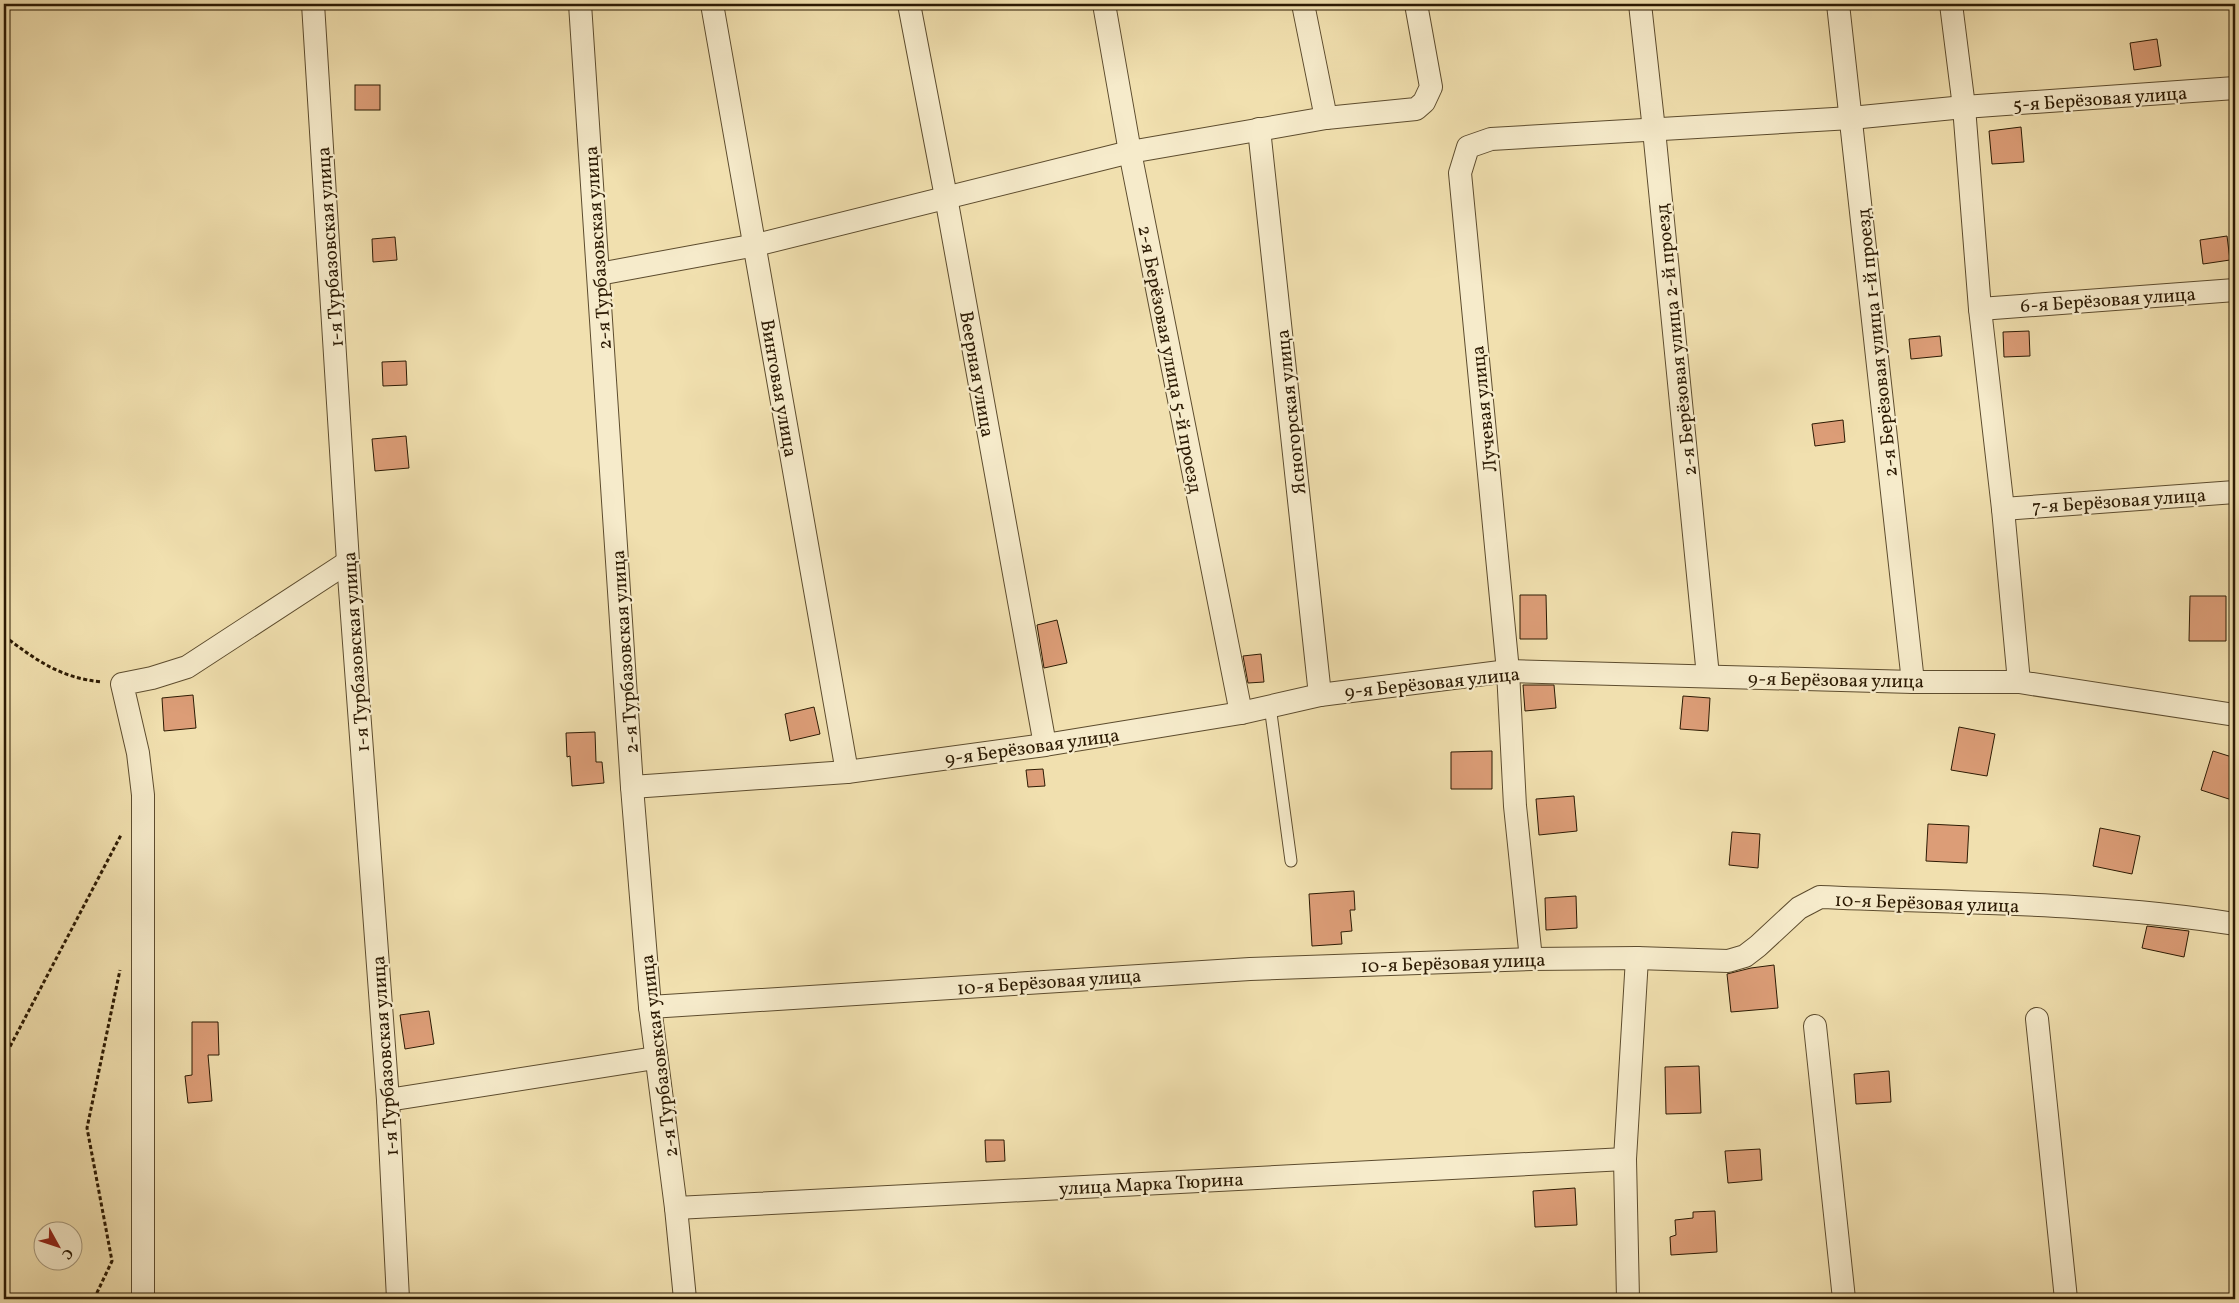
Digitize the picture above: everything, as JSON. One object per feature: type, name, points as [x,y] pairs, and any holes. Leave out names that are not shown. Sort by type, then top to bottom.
[{"type":"street","name":"1-я Турбазовская улица","points":[[313,4],[348,562],[388,1100],[398,1299]]},
{"type":"street","name":"2-я Турбазовская улица","points":[[580,4],[632,787],[655,1058],[676,1208],[685,1299]]},
{"type":"street","name":"Винтовая улица","points":[[712,4],[756,245],[846,772]]},
{"type":"street","name":"Веерная улица","points":[[909,4],[946,197],[1045,745]]},
{"type":"street","name":"2-я Берёзовая улица 5-й проезд","points":[[1104,4],[1130,152],[1241,713]]},
{"type":"street","points":[[1303,4],[1326,118]]},
{"type":"street","points":[[599,274],[756,245],[1130,152],[1326,118],[1416,109],[1424,102],[1431,87],[1416,4]]},
{"type":"street","name":"2-я Берёзовая улица 2-й проезд","points":[[1640,4],[1708,676]]},
{"type":"street","name":"2-я Берёзовая улица 1-й проезд","points":[[1838,4],[1913,682]]},
{"type":"street","points":[[1951,4],[1964,107],[1980,309],[2003,509],[2019,682]]},
{"type":"street","name":"5-я Берёзовая улица","points":[[1468,147],[1491,139],[1851,118],[1964,107],[2235,88]]},
{"type":"street","name":"Ясногорская улица","points":[[1259,129],[1320,695]]},
{"type":"street","name":"Лучевая улица","points":[[1468,147],[1460,173],[1508,671],[1515,806],[1531,959]]},
{"type":"street","name":"6-я Берёзовая улица","points":[[1980,309],[2235,290]]},
{"type":"street","name":"7-я Берёзовая улица","points":[[2003,509],[2235,492]]},
{"type":"street","points":[[143,1299],[143,795],[138,753],[122,684],[152,678],[187,667],[348,562]]},
{"type":"street","name":"9-я Берёзовая улица","points":[[632,787],[846,772],[1045,745],[1241,713],[1320,695],[1508,671],[1913,682],[2019,682],[2235,715]]},
{"type":"street","name":"10-я Берёзовая улица","points":[[650,1007],[1250,969],[1531,959],[1637,958],[1728,961],[1745,956],[1799,908],[1820,897],[2117,910],[2183,916],[2235,924]]},
{"type":"street","points":[[1628,1299],[1625,1159],[1637,958]]},
{"type":"street","points":[[2037,1019],[2066,1299]]},
{"type":"street","points":[[1815,1026],[1844,1299]]},
{"type":"street","points":[[388,1100],[655,1058]]},
{"type":"street","name":"улица Марка Тюрина","points":[[676,1208],[1625,1159]]},
{"type":"lane","points":[[1270,706],[1291,860]]},
{"type":"path","points":[[4,636],[54,671],[81,680],[122,684]]},
{"type":"path","points":[[4,1058],[124,831]]},
{"type":"path","points":[[94,1299],[112,1261],[87,1128],[122,965]]},
{"type":"building","points":[[2157,39],[2161,66],[2134,70],[2130,43]]},
{"type":"building","points":[[355,85],[380,85],[380,110],[355,110]]},
{"type":"building","points":[[2021,127],[2024,162],[1992,164],[1989,131]]},
{"type":"building","points":[[2227,236],[2230,260],[2203,264],[2200,240]]},
{"type":"building","points":[[395,237],[397,260],[373,262],[372,239]]},
{"type":"building","points":[[2029,331],[2030,356],[2004,357],[2003,332]]},
{"type":"building","points":[[1940,336],[1942,356],[1911,359],[1909,339]]},
{"type":"building","points":[[406,361],[407,385],[383,386],[382,362]]},
{"type":"building","points":[[1843,420],[1845,442],[1815,446],[1812,424]]},
{"type":"building","points":[[406,436],[409,468],[375,471],[372,439]]},
{"type":"building","points":[[1520,595],[1546,595],[1547,639],[1520,639]]},
{"type":"building","points":[[2190,596],[2226,596],[2226,641],[2189,641]]},
{"type":"building","points":[[1057,620],[1067,663],[1044,668],[1037,625]]},
{"type":"building","points":[[1261,654],[1264,682],[1248,683],[1243,656]]},
{"type":"building","points":[[1523,685],[1554,685],[1556,708],[1525,711]]},
{"type":"building","points":[[193,695],[196,728],[164,731],[162,698]]},
{"type":"building","points":[[1683,696],[1710,698],[1708,731],[1680,729]]},
{"type":"building","points":[[814,707],[820,734],[790,741],[785,714]]},
{"type":"building","points":[[1959,727],[1995,734],[1987,776],[1951,770]]},
{"type":"building","points":[[595,732],[596,762],[602,762],[604,783],[572,786],[570,756],[567,757],[566,733]]},
{"type":"building","points":[[1492,751],[1492,789],[1451,789],[1451,752]]},
{"type":"building","points":[[2213,751],[2235,758],[2235,801],[2201,790]]},
{"type":"building","points":[[1043,769],[1045,786],[1028,787],[1026,770]]},
{"type":"building","points":[[1574,796],[1577,831],[1539,835],[1536,799]]},
{"type":"building","points":[[1928,824],[1969,826],[1967,863],[1926,861]]},
{"type":"building","points":[[2100,828],[2140,836],[2132,874],[2093,866]]},
{"type":"building","points":[[1732,832],[1760,834],[1758,868],[1729,865]]},
{"type":"building","points":[[1354,891],[1355,910],[1350,910],[1352,931],[1341,932],[1342,944],[1312,946],[1309,894]]},
{"type":"building","points":[[1576,896],[1577,928],[1546,930],[1545,898]]},
{"type":"building","points":[[2147,926],[2189,931],[2184,957],[2142,948]]},
{"type":"building","points":[[1774,965],[1778,1008],[1731,1012],[1727,974]]},
{"type":"building","points":[[429,1011],[434,1044],[405,1049],[400,1015]]},
{"type":"building","points":[[192,1022],[218,1022],[219,1055],[208,1055],[212,1101],[188,1103],[185,1076],[192,1075]]},
{"type":"building","points":[[1699,1066],[1701,1113],[1666,1114],[1665,1067]]},
{"type":"building","points":[[1889,1071],[1891,1102],[1856,1104],[1854,1074]]},
{"type":"building","points":[[985,1140],[1004,1140],[1005,1161],[986,1162]]},
{"type":"building","points":[[1760,1149],[1762,1180],[1728,1183],[1725,1151]]},
{"type":"building","points":[[1575,1188],[1577,1225],[1535,1227],[1533,1191]]},
{"type":"building","points":[[1715,1211],[1717,1252],[1671,1255],[1670,1237],[1676,1235],[1675,1220],[1693,1218],[1693,1212]]}]
